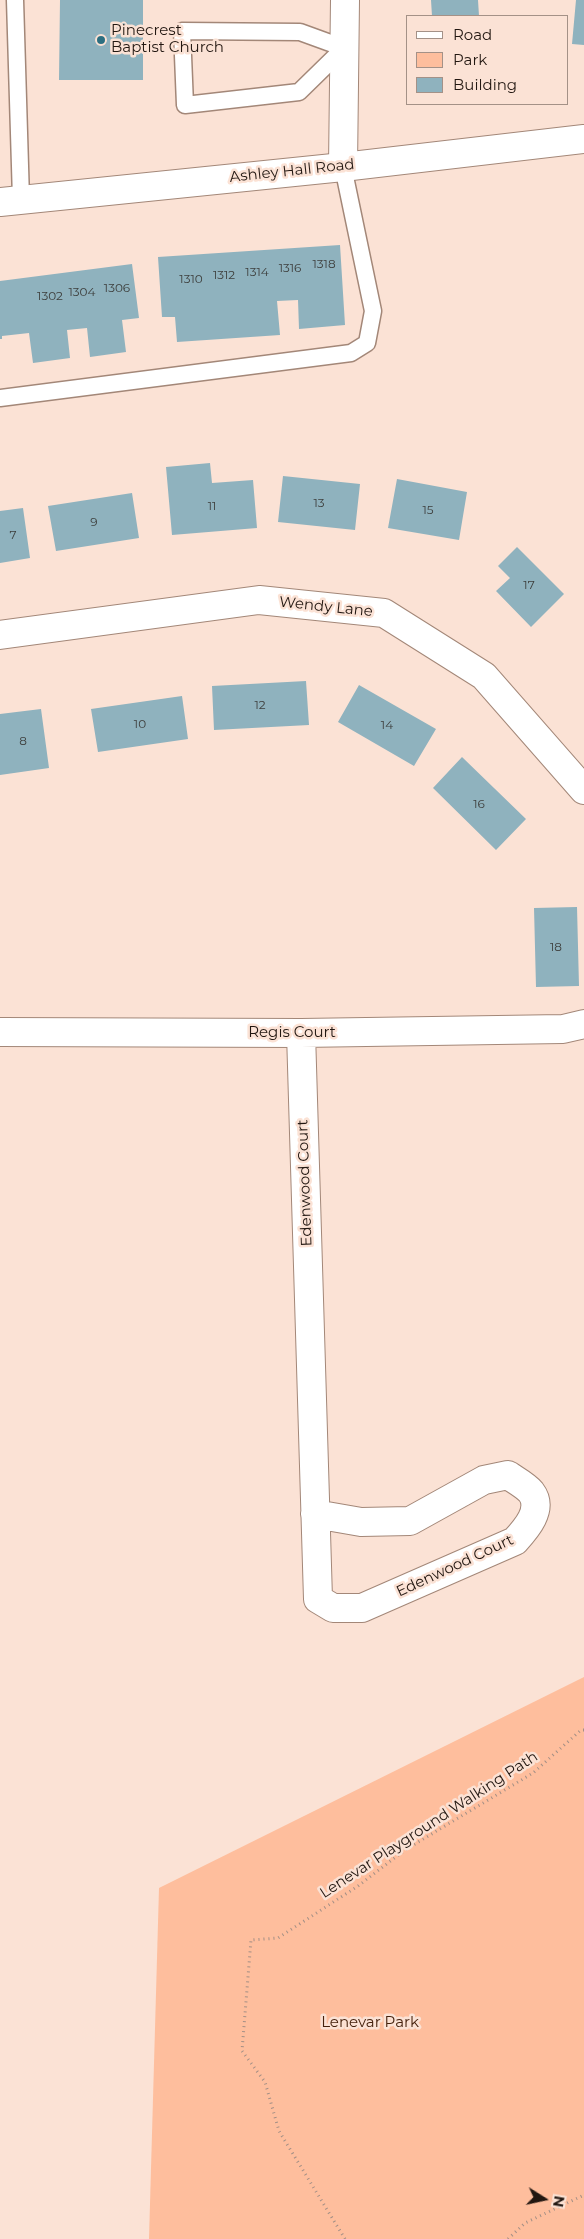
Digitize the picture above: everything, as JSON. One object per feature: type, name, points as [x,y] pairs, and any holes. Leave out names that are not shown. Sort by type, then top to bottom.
[{"type":"street","points":[[343,166],[345,0]]},
{"type":"street","name":"Ashley Hall Road","points":[[11,200],[584,139]]},
{"type":"street","name":"Wendy Lane","points":[[0,635],[259,600],[384,613],[484,676],[584,790]]},
{"type":"street","name":"Regis Court","points":[[0,1032],[301,1033],[563,1030],[584,1024]]},
{"type":"street","name":"Edenwood Court","points":[[301,1033],[315,1514],[318,1599],[333,1608],[362,1608],[515,1541],[530,1524],[535,1504],[531,1492],[508,1475],[484,1480],[410,1521],[361,1522],[315,1514]]},
{"type":"lane","points":[[11,200],[15,0]]},
{"type":"lane","points":[[182,31],[300,32],[344,48],[298,92],[185,105],[182,31]]},
{"type":"lane","points":[[0,398],[352,353],[367,343],[373,311],[343,166]]},
{"type":"path","name":"Lenevar Playground Walking Path","points":[[345,2239],[279,2131],[265,2082],[242,2051],[251,1940],[278,1938],[358,1886],[405,1850],[533,1773],[581,1730],[584,1730]]},
{"type":"path","points":[[508,2239],[525,2223],[584,2195]]},
{"type":"green space","name":"Lenevar Park","points":[[584,1677],[584,2239],[149,2239],[159,1888]]},
{"type":"building","name":"Pinecrest Baptist Church","points":[[60,0],[143,0],[143,80],[59,80]]},
{"type":"building","points":[[431,0],[478,0],[479,15],[432,15]]},
{"type":"building","points":[[576,0],[584,0],[584,45],[572,44]]},
{"type":"building","points":[[340,245],[345,325],[299,329],[298,300],[277,301],[280,335],[177,342],[175,317],[162,317],[158,257]]},
{"type":"building","points":[[132,264],[139,318],[122,320],[126,352],[90,357],[87,328],[67,330],[70,358],[33,363],[29,333],[2,336],[2,339],[0,339],[0,281]]},
{"type":"building","points":[[210,463],[212,483],[253,480],[257,528],[172,535],[166,467]]},
{"type":"building","points":[[283,476],[360,484],[355,530],[278,522]]},
{"type":"building","points":[[397,479],[467,492],[459,540],[388,528]]},
{"type":"building","points":[[132,493],[139,538],[56,551],[48,506]]},
{"type":"building","points":[[23,508],[30,558],[0,563],[0,511]]},
{"type":"building","points":[[517,547],[564,594],[531,627],[496,591],[510,578],[498,566]]},
{"type":"building","points":[[306,681],[309,725],[214,730],[212,686]]},
{"type":"building","points":[[359,685],[436,729],[414,766],[338,722]]},
{"type":"building","points":[[182,696],[188,739],[98,752],[91,709]]},
{"type":"building","points":[[41,709],[49,768],[0,775],[0,714]]},
{"type":"building","points":[[462,757],[526,819],[496,850],[433,788]]},
{"type":"building","points":[[577,907],[579,986],[536,987],[534,908]]},
{"type":"place","name":"Pinecrest Baptist Church","points":[[101,40]]}]
